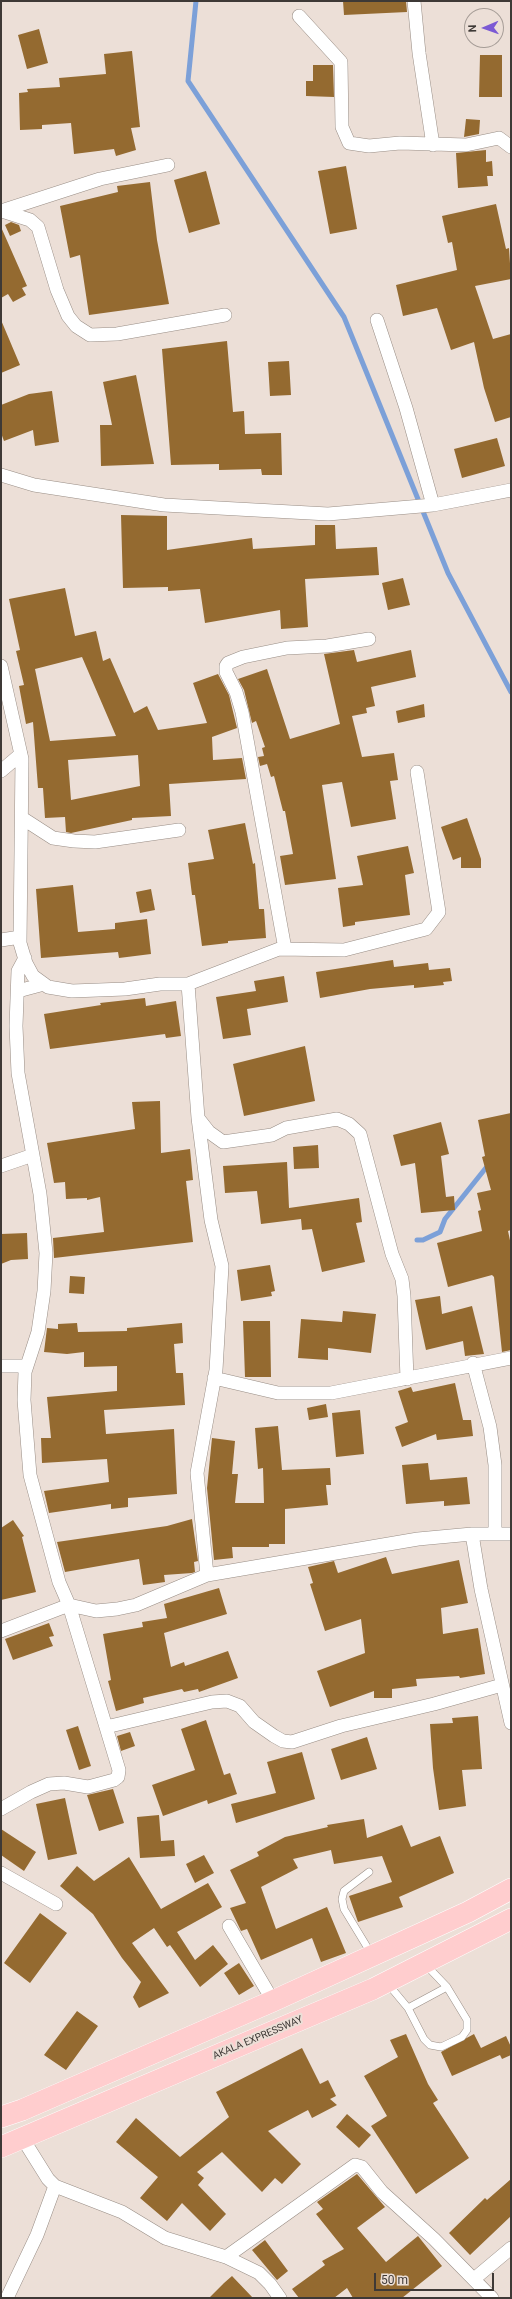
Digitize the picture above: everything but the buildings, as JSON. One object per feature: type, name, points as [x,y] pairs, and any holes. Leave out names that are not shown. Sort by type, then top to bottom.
[{"type":"main road","points":[[1,2117],[22,2110],[273,2001],[373,1956],[511,1889]]},
{"type":"main road","name":"AKALA EXPRESSWAY","points":[[1,2147],[23,2139],[387,1982],[511,1919]]},
{"type":"main road","points":[[373,1956],[387,1982]]},
{"type":"street","points":[[414,1],[419,53],[433,145]]},
{"type":"street","points":[[299,16],[342,62],[342,127],[349,143],[369,146],[400,143],[466,145],[499,138],[511,147]]},
{"type":"street","points":[[2,211],[100,179],[168,165]]},
{"type":"street","points":[[2,211],[30,220],[38,227],[57,290],[68,316],[76,326],[90,335],[117,334],[224,315]]},
{"type":"street","points":[[377,320],[406,408],[433,505]]},
{"type":"street","points":[[1,475],[34,485],[164,505],[328,514],[433,505],[511,490]]},
{"type":"street","points":[[285,949],[242,712],[236,692],[226,672],[226,666],[228,663],[243,656],[287,648],[327,646],[368,639]]},
{"type":"street","points":[[1,666],[21,754],[22,818],[20,937],[25,958],[33,976],[48,987],[72,991],[125,989],[160,984],[188,984],[279,949],[344,950],[426,929],[439,912],[416,772]]},
{"type":"street","points":[[3,771],[21,754]]},
{"type":"street","points":[[3,771],[22,776]]},
{"type":"street","points":[[22,818],[53,838],[74,841],[94,842],[180,830]]},
{"type":"street","points":[[1,940],[20,937]]},
{"type":"street","points":[[1,1809],[31,1792],[49,1784],[88,1787],[114,1780],[118,1777],[120,1770],[69,1605],[59,1582],[30,1475],[24,1400],[27,1366],[38,1332],[44,1291],[46,1253],[40,1194],[18,1073],[16,1026],[18,971],[25,958]]},
{"type":"street","points":[[18,991],[44,984]]},
{"type":"street","points":[[188,984],[198,1118],[211,1220],[222,1266],[214,1378],[197,1473],[207,1575]]},
{"type":"street","points":[[198,1118],[209,1132],[223,1142],[272,1135],[286,1128],[337,1119],[349,1124],[360,1134],[392,1254],[402,1279],[407,1379]]},
{"type":"street","points":[[1,1166],[33,1155]]},
{"type":"street","points":[[214,1378],[252,1389],[299,1394],[331,1393],[407,1379],[473,1364],[511,1358]]},
{"type":"street","points":[[473,1364],[490,1427],[495,1465],[495,1534]]},
{"type":"street","points":[[1,1366],[27,1366]]},
{"type":"street","points":[[472,1534],[481,1589],[511,1723]]},
{"type":"street","points":[[1,1631],[69,1605],[96,1611],[117,1609],[149,1600],[207,1575],[418,1539],[472,1534],[511,1534]]},
{"type":"street","points":[[106,1727],[212,1702],[227,1701],[240,1706],[254,1722],[274,1736],[282,1740],[292,1742],[341,1726],[434,1704],[502,1685]]},
{"type":"street","points":[[1,1873],[56,1904]]},
{"type":"street","points":[[229,1926],[273,2001]]},
{"type":"street","points":[[23,2139],[48,2179],[55,2186],[122,2212],[165,2238],[226,2257],[259,2273],[270,2284],[280,2298]]},
{"type":"street","points":[[226,2257],[355,2165],[362,2167],[382,2192],[492,2298]]},
{"type":"street","points":[[7,2298],[36,2235],[55,2186]]},
{"type":"street","points":[[474,2279],[511,2248]]},
{"type":"lane","points":[[368,1872],[344,1891],[342,1899],[344,1909],[373,1956]]},
{"type":"lane","points":[[387,1982],[408,2008],[424,2039],[433,2047],[441,2047],[462,2037],[467,2030],[467,2020],[447,1987],[424,1963]]},
{"type":"lane","points":[[408,2008],[447,1987]]},
{"type":"waterway","points":[[196,1],[188,81],[344,317],[448,573],[511,692]]},
{"type":"waterway","points":[[417,1240],[423,1240],[440,1232],[445,1219],[489,1164]]}]
